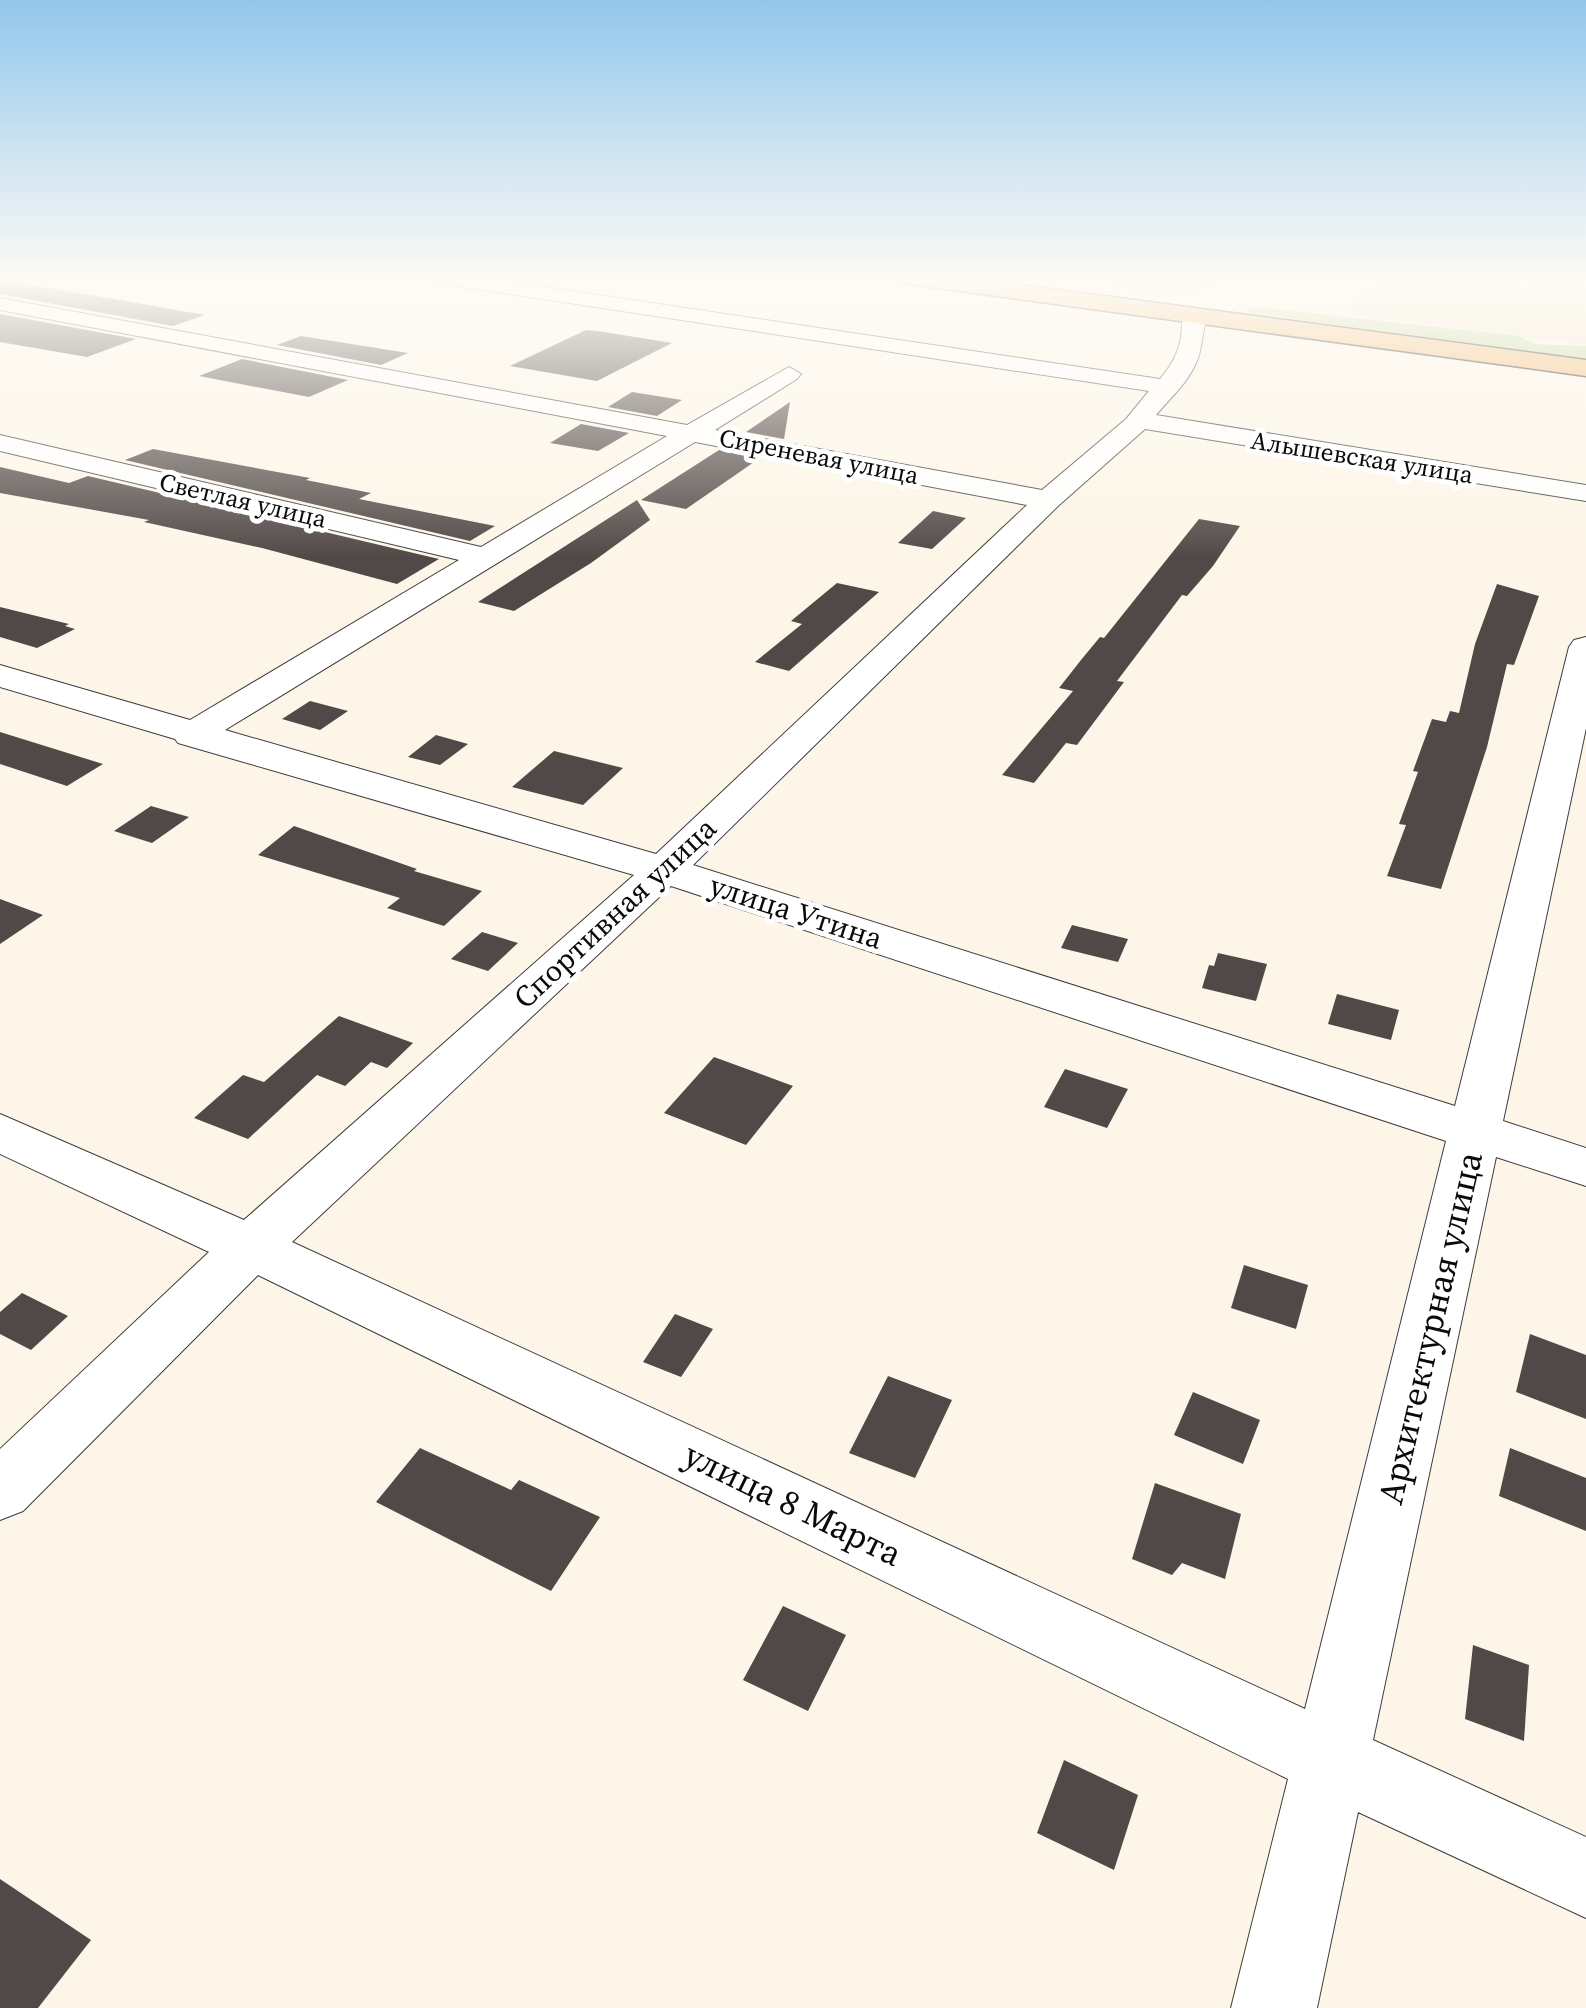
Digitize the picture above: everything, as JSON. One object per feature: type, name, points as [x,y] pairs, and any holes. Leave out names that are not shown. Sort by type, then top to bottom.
[{"type":"street","name":"Сиреневая улица","points":[[361,371],[1048,500]]},
{"type":"street","points":[[1060,371],[1168,387]]},
{"type":"street","name":"Спортивная улица","points":[[0,1491],[252,1246],[664,870],[1048,500],[1139,420],[1180,371]]},
{"type":"street","points":[[191,735],[790,374]]},
{"type":"street","name":"Алышевская улица","points":[[1139,420],[1586,493]]},
{"type":"street","name":"Светлая улица","points":[[0,443],[486,557]]},
{"type":"street","name":"Архитектурная улица","points":[[1274,2008],[1586,647]]},
{"type":"street","name":"улица Утина","points":[[0,676],[191,735],[664,870],[1586,1168]]},
{"type":"street","name":"улица 8 Марта","points":[[0,1132],[252,1246],[1331,1761],[1586,1878]]},
{"type":"building","points":[[212,371],[301,371],[348,380],[309,397],[199,376]]},
{"type":"building","points":[[537,371],[617,371],[597,381]]},
{"type":"building","points":[[632,392],[682,400],[657,416],[608,407]]},
{"type":"building","points":[[790,402],[784,439],[746,432]]},
{"type":"building","points":[[581,424],[629,433],[598,451],[550,443]]},
{"type":"building","points":[[153,449],[310,478],[306,480],[371,493],[359,499],[495,526],[470,541],[125,460]]},
{"type":"building","points":[[719,450],[760,458],[686,509],[641,500]]},
{"type":"building","points":[[0,467],[69,483],[88,476],[439,559],[397,584],[144,522],[149,520],[0,493]]},
{"type":"building","points":[[637,500],[650,520],[591,563],[514,611],[478,602]]},
{"type":"building","points":[[933,511],[966,518],[932,549],[898,543]]},
{"type":"building","points":[[1199,519],[1240,526],[1213,566],[1187,596],[1182,595],[1117,681],[1124,682],[1077,745],[1066,743],[1034,783],[1002,775],[1073,691],[1059,688]]},
{"type":"building","points":[[837,583],[879,592],[789,671],[755,662],[802,624],[791,621]]},
{"type":"building","points":[[1497,584],[1539,596],[1514,665],[1507,664],[1487,747],[1441,889],[1387,876],[1406,825],[1399,824],[1432,719],[1446,722],[1450,711],[1459,713],[1475,644]]},
{"type":"building","points":[[0,607],[69,624],[65,626],[75,629],[37,648],[0,637]]},
{"type":"building","points":[[310,701],[348,711],[320,730],[282,719]]},
{"type":"building","points":[[0,732],[103,764],[67,786],[0,764]]},
{"type":"building","points":[[436,735],[468,744],[440,765],[408,757]]},
{"type":"building","points":[[554,751],[623,768],[583,805],[512,787]]},
{"type":"building","points":[[151,806],[189,817],[152,843],[114,831]]},
{"type":"building","points":[[294,826],[417,869],[414,871],[482,891],[444,926],[387,908],[400,898],[258,855]]},
{"type":"building","points":[[0,899],[43,915],[0,944]]},
{"type":"building","points":[[1072,925],[1128,939],[1118,962],[1061,948]]},
{"type":"building","points":[[482,932],[518,943],[488,971],[451,959]]},
{"type":"building","points":[[1218,953],[1267,964],[1256,1001],[1202,988],[1209,965],[1214,966]]},
{"type":"building","points":[[1337,994],[1399,1010],[1391,1040],[1328,1024]]},
{"type":"building","points":[[339,1016],[413,1043],[387,1068],[371,1062],[345,1086],[317,1075],[248,1139],[194,1118],[243,1075],[264,1082]]},
{"type":"building","points":[[714,1057],[793,1086],[746,1145],[664,1113]]},
{"type":"building","points":[[1065,1069],[1128,1089],[1107,1128],[1044,1107]]},
{"type":"building","points":[[1244,1265],[1308,1285],[1296,1329],[1231,1308]]},
{"type":"building","points":[[22,1293],[68,1316],[31,1350],[0,1334],[0,1312]]},
{"type":"building","points":[[675,1314],[713,1329],[681,1377],[643,1362]]},
{"type":"building","points":[[1530,1334],[1586,1355],[1586,1419],[1516,1392]]},
{"type":"building","points":[[888,1376],[952,1400],[915,1478],[849,1453]]},
{"type":"building","points":[[1193,1392],[1260,1420],[1243,1464],[1174,1435]]},
{"type":"building","points":[[420,1448],[511,1490],[519,1480],[600,1517],[551,1591],[376,1502]]},
{"type":"building","points":[[1510,1448],[1586,1478],[1586,1531],[1499,1496]]},
{"type":"building","points":[[1155,1483],[1241,1514],[1225,1579],[1182,1563],[1172,1575],[1132,1559]]},
{"type":"building","points":[[783,1606],[846,1635],[808,1711],[743,1680]]},
{"type":"building","points":[[1473,1645],[1529,1665],[1524,1741],[1465,1719]]},
{"type":"building","points":[[1064,1760],[1138,1795],[1114,1870],[1037,1833]]},
{"type":"building","points":[[0,1879],[91,1940],[38,2008],[0,2008]]}]
